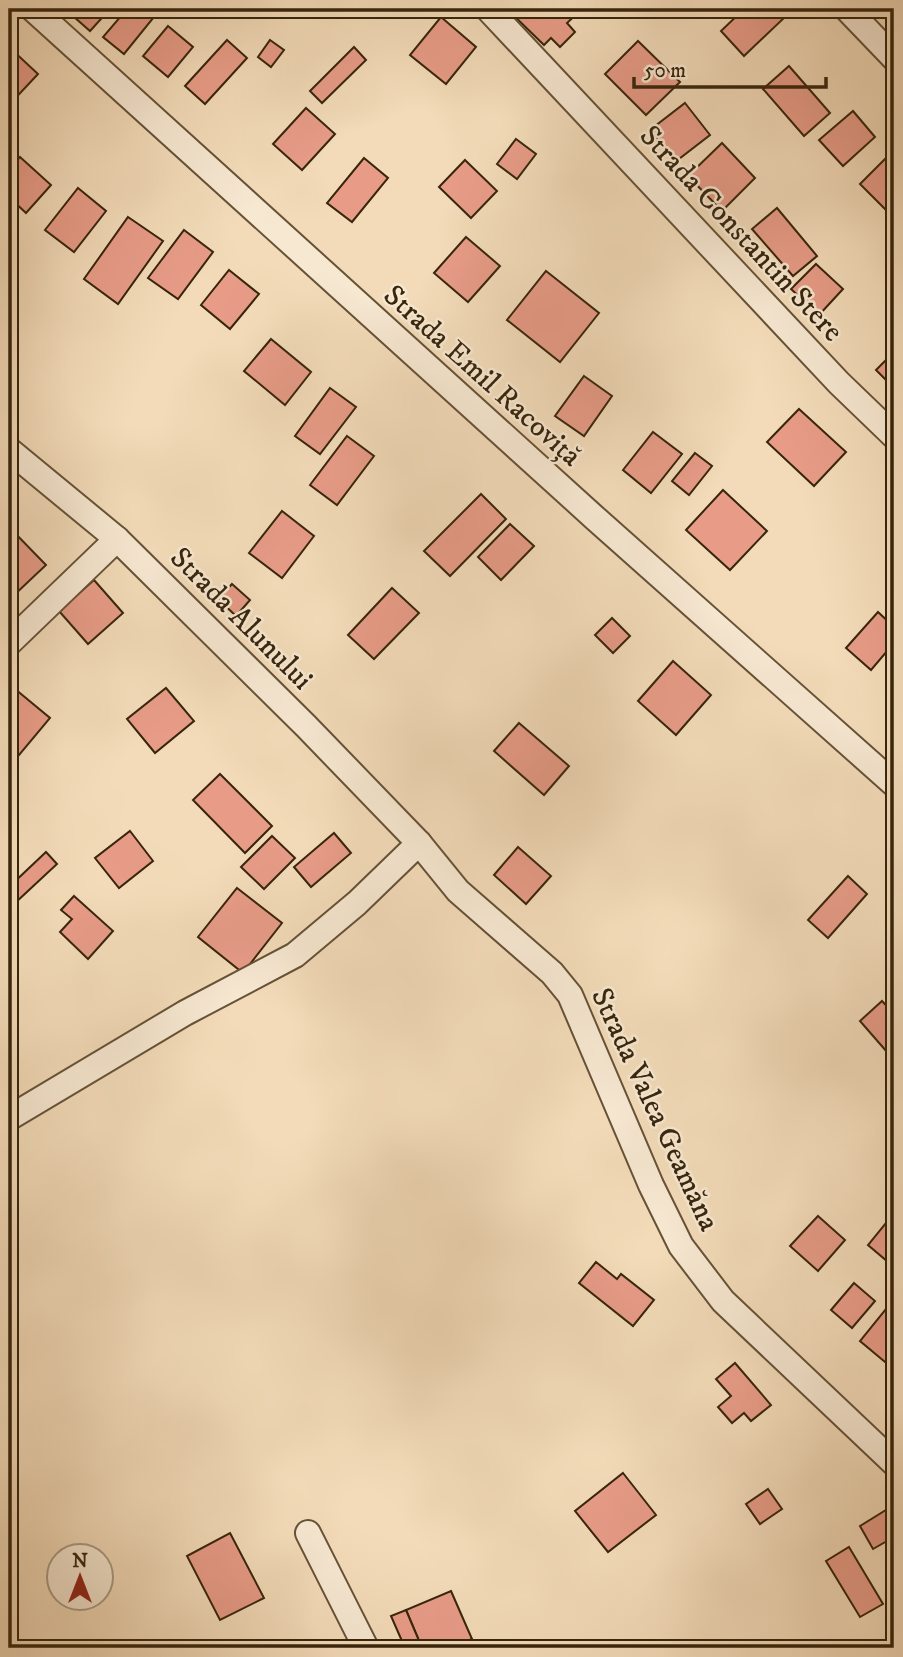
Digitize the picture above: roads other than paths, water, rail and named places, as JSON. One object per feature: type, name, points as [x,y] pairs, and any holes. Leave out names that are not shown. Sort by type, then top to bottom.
[{"type":"street","name":"Strada Emil Racoviță","points":[[33,9],[586,510],[894,784]]},
{"type":"street","name":"Strada Constantin Stere","points":[[488,9],[839,383],[894,436]]},
{"type":"street","points":[[847,9],[894,58]]},
{"type":"street","name":"Strada Alunului","points":[[9,450],[117,539],[419,843]]},
{"type":"street","points":[[9,643],[117,539]]},
{"type":"street","points":[[9,1118],[185,1013],[295,955],[357,903],[419,843]]},
{"type":"street","name":"Strada Valea Geamăna","points":[[419,843],[458,891],[552,973],[570,995],[681,1246],[723,1301],[894,1463]]},
{"type":"street","points":[[308,1533],[366,1648]]}]
